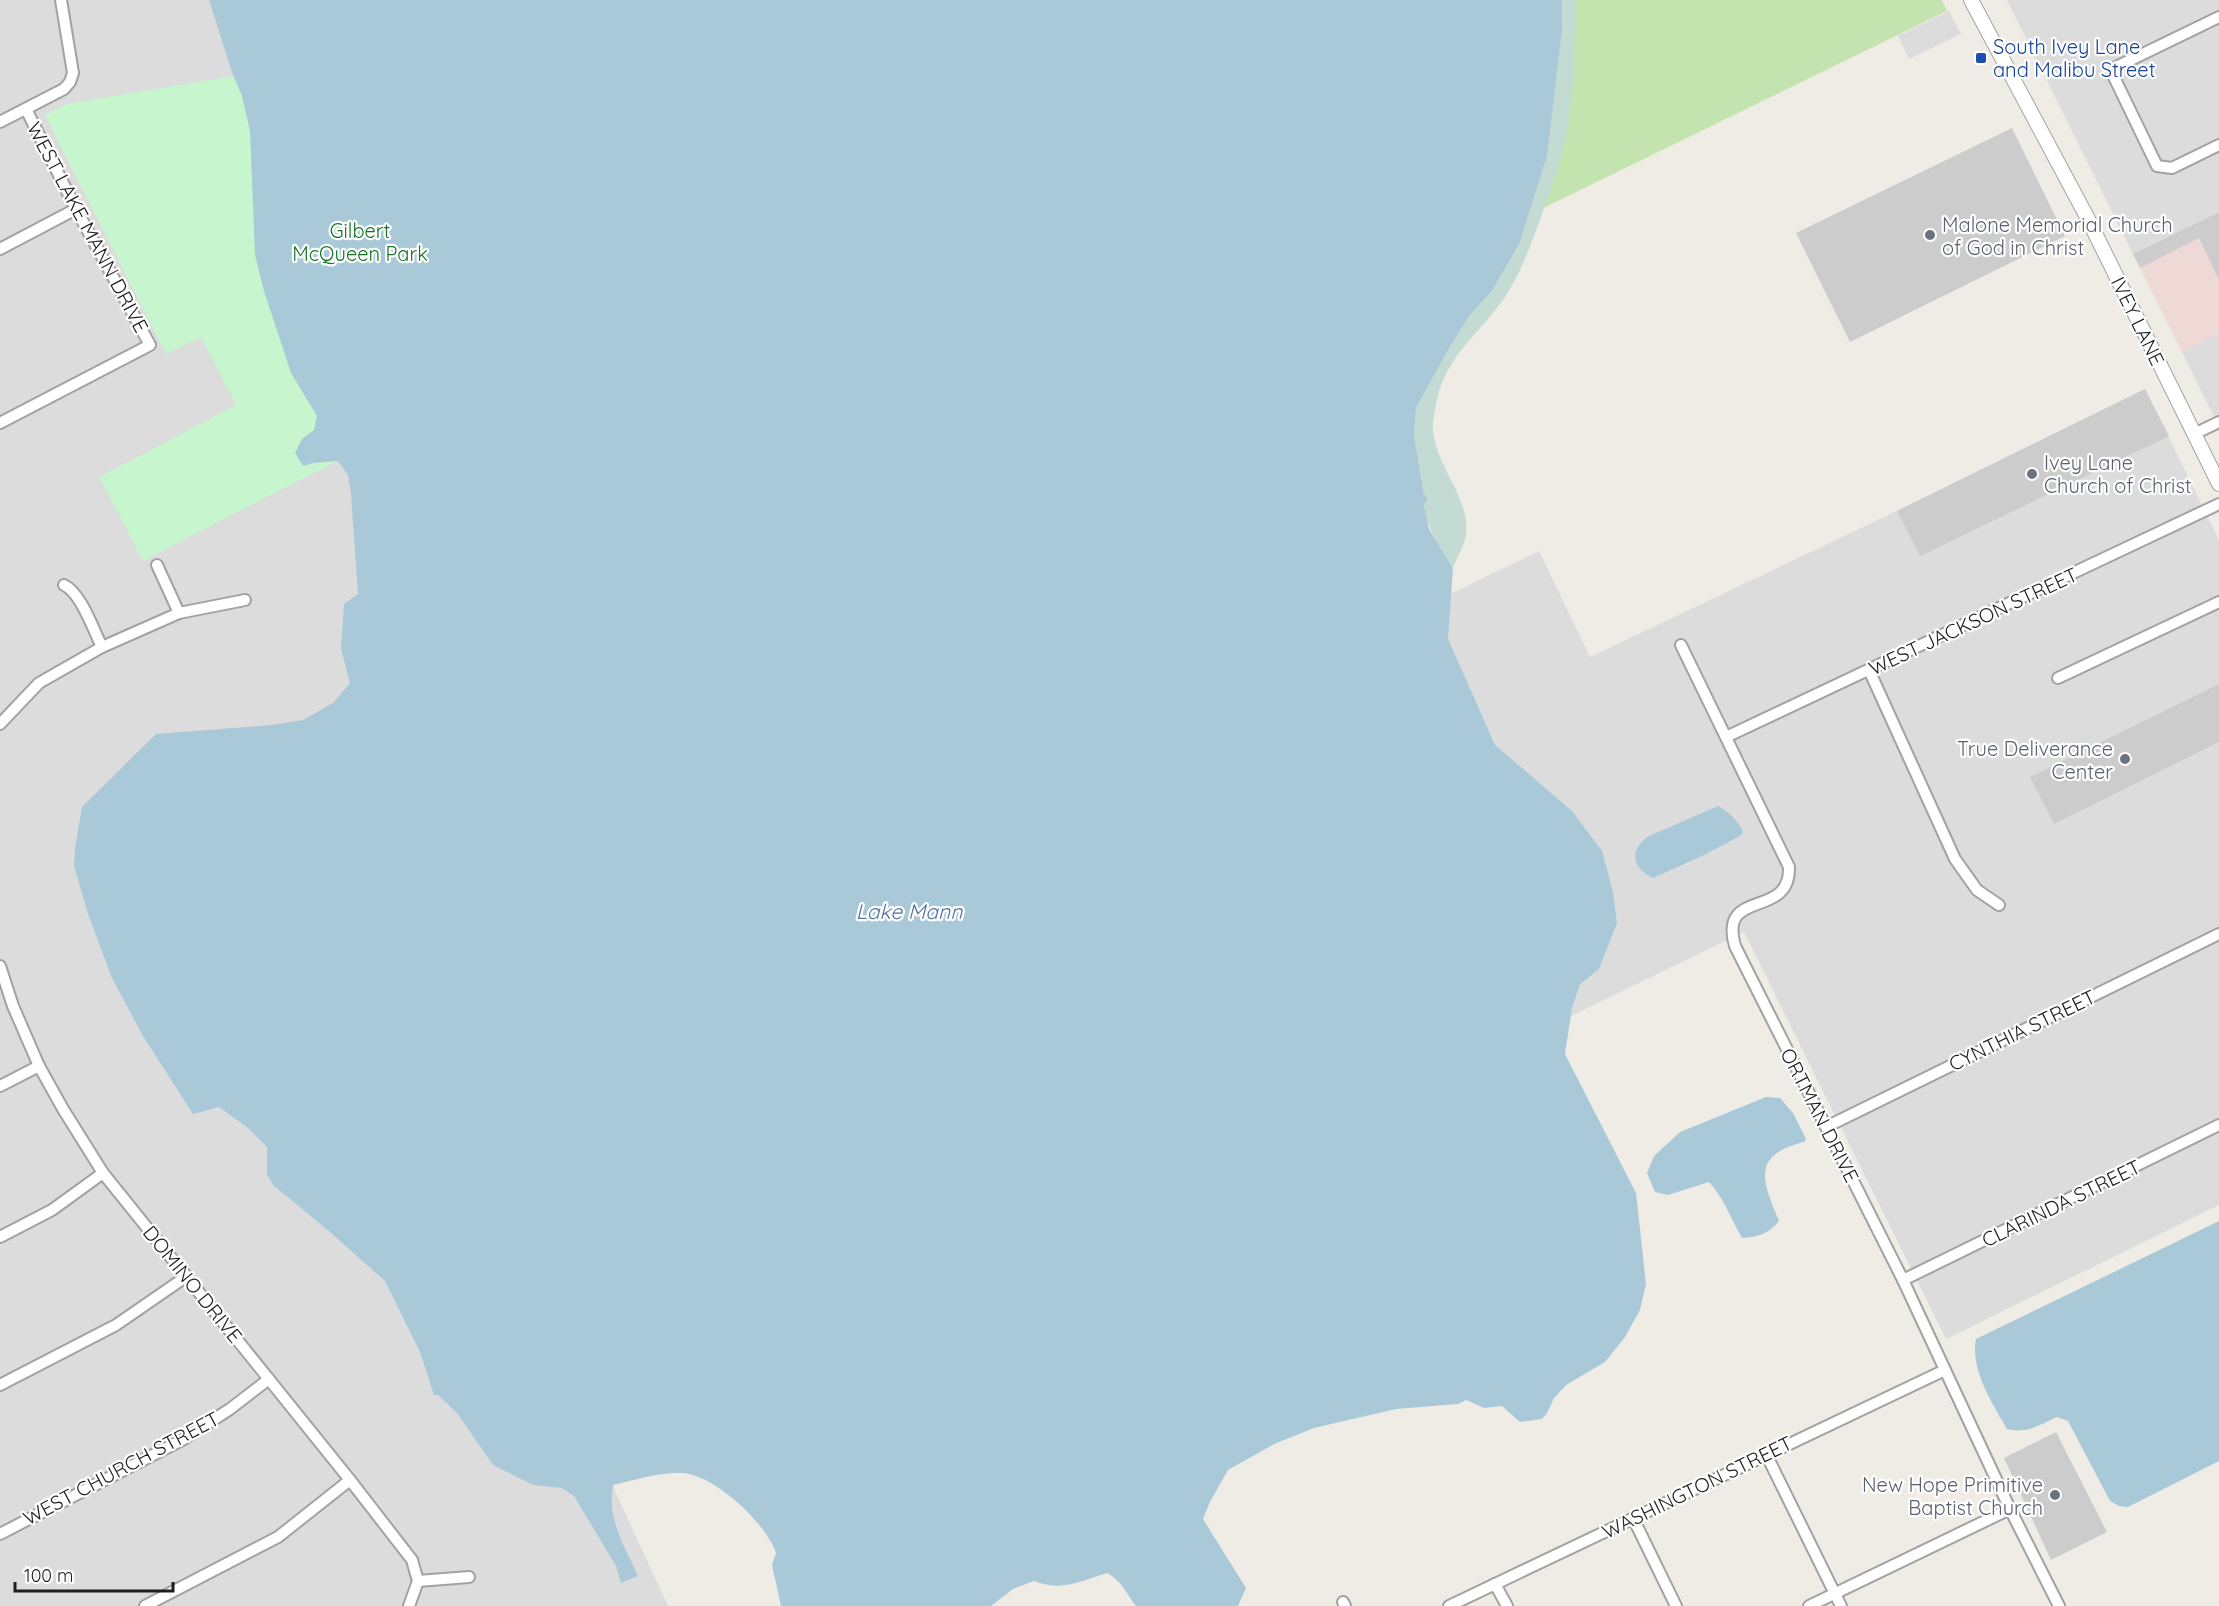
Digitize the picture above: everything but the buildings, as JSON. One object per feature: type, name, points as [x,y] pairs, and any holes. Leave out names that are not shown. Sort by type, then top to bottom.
[{"type":"street","points":[[0,122],[64,88],[70,82],[73,73],[61,0]]},
{"type":"street","name":"IVEY LANE","points":[[1976,2],[2087,217],[2219,484]]},
{"type":"street","points":[[2219,17],[2116,67],[2113,75],[2157,166],[2172,168],[2219,145]]},
{"type":"street","name":"WEST LAKE MANN DRIVE","points":[[0,423],[150,345],[76,209],[26,109]]},
{"type":"street","points":[[0,249],[76,209]]},
{"type":"street","points":[[2194,434],[2219,422]]},
{"type":"street","name":"WEST JACKSON STREET","points":[[1726,737],[2219,504]]},
{"type":"street","points":[[157,564],[179,613]]},
{"type":"street","points":[[64,585],[71,588],[77,596],[102,647]]},
{"type":"street","points":[[0,724],[39,683],[102,647],[179,613],[245,600]]},
{"type":"street","points":[[2058,678],[2219,602]]},
{"type":"street","name":"ORTMAN DRIVE","points":[[1681,645],[1789,867],[1789,878],[1784,888],[1776,895],[1741,912],[1733,919],[1731,934],[1735,946],[1903,1280],[2010,1509],[2059,1606]]},
{"type":"street","points":[[1869,670],[1955,859],[1977,890],[1999,905]]},
{"type":"street","name":"CYNTHIA STREET","points":[[1826,1127],[2219,934]]},
{"type":"street","name":"DOMINO DRIVE","points":[[0,966],[13,1006],[39,1066],[63,1109],[104,1173],[412,1560],[417,1581]]},
{"type":"street","points":[[0,1086],[39,1066]]},
{"type":"street","name":"CLARINDA STREET","points":[[1903,1280],[2219,1125]]},
{"type":"street","points":[[0,1237],[52,1210],[104,1173]]},
{"type":"street","points":[[0,1385],[116,1325],[187,1276]]},
{"type":"street","name":"WASHINGTON STREET","points":[[1449,1606],[1945,1370]]},
{"type":"street","name":"WEST CHURCH STREET","points":[[0,1534],[182,1440],[269,1379]]},
{"type":"street","points":[[1766,1454],[1840,1606]]},
{"type":"street","points":[[145,1606],[278,1537],[350,1480]]},
{"type":"street","points":[[1809,1606],[2010,1509]]},
{"type":"street","points":[[1633,1518],[1676,1606]]},
{"type":"street","points":[[409,1606],[417,1581],[469,1577]]},
{"type":"street","points":[[1495,1584],[1507,1606]]},
{"type":"shaded area","points":[[0,0],[552,0],[687,280],[403,1032],[668,1606],[0,1606]]},
{"type":"shaded area","points":[[1562,0],[1576,0],[1571,102],[1559,165],[1532,242],[1515,280],[1500,304],[1455,358],[1439,390],[1435,410],[1433,429],[1436,445],[1459,496],[1466,522],[1465,539],[1453,568],[1432,533],[1426,515],[1414,435],[1416,408],[1470,315],[1491,292],[1558,50],[1562,29]]},
{"type":"shaded area","points":[[2007,0],[2219,0],[2219,212],[2133,254]]},
{"type":"shaded area","points":[[1949,11],[1961,34],[1909,59],[1898,36]]},
{"type":"shaded area","name":"Malone Memorial Church of God in Christ","points":[[2012,128],[2065,236],[1850,342],[1796,233]]},
{"type":"shaded area","points":[[2219,212],[2219,280],[2199,238],[2140,268],[2133,254]]},
{"type":"shaded area","points":[[2199,238],[2219,280],[2219,334],[2182,352],[2140,268]]},
{"type":"shaded area","points":[[2219,334],[2219,427],[2182,352]]},
{"type":"shaded area","points":[[2145,389],[2219,540],[2219,1205],[1946,1339],[1744,932],[1441,1079],[1252,691],[1539,551],[1590,657],[1897,511]]},
{"type":"shaded area","name":"Ivey Lane Church of Christ","points":[[2145,389],[2169,436],[1920,556],[1897,511]]},
{"type":"shaded area","name":"True Deliverance Center","points":[[2219,684],[2219,742],[2054,824],[2030,777]]},
{"type":"shaded area","name":"New Hope Primitive Baptist Church","points":[[2056,1432],[2107,1532],[2051,1560],[2004,1458]]},
{"type":"green space","points":[[1499,0],[1942,0],[1947,11],[822,560]]},
{"type":"green space","name":"Gilbert McQueen Park","points":[[562,21],[687,280],[143,561],[99,477],[236,405],[201,337],[166,354],[45,115],[67,104]]},
{"type":"water","name":"Lake Mann","points":[[209,0],[1562,0],[1562,29],[1547,156],[1519,244],[1491,292],[1470,315],[1451,345],[1416,408],[1414,435],[1424,495],[1428,498],[1424,505],[1429,529],[1453,568],[1448,639],[1495,745],[1572,811],[1602,851],[1613,892],[1617,923],[1599,969],[1580,984],[1572,1008],[1565,1054],[1636,1193],[1646,1284],[1640,1310],[1625,1337],[1605,1362],[1566,1385],[1554,1398],[1542,1419],[1520,1422],[1502,1406],[1484,1408],[1466,1400],[1458,1404],[1396,1409],[1314,1428],[1274,1444],[1228,1470],[1203,1519],[1246,1588],[1238,1606],[1136,1606],[1120,1584],[1107,1573],[1080,1582],[1053,1586],[1034,1581],[1013,1589],[991,1606],[781,1606],[772,1565],[776,1553],[762,1528],[723,1491],[694,1475],[681,1473],[656,1475],[613,1485],[612,1510],[618,1532],[638,1576],[621,1583],[616,1566],[574,1496],[562,1488],[533,1485],[493,1465],[457,1413],[438,1395],[434,1395],[420,1352],[385,1281],[273,1185],[267,1174],[267,1147],[248,1128],[219,1107],[193,1114],[143,1036],[112,978],[88,914],[74,866],[82,807],[156,734],[272,725],[303,720],[333,703],[350,683],[341,649],[344,604],[358,594],[348,475],[338,461],[303,466],[295,453],[302,439],[314,430],[317,416],[291,373],[264,291],[255,255],[250,131],[242,96]]},
{"type":"water","points":[[1718,806],[1739,824],[1743,832],[1740,836],[1653,878],[1640,869],[1635,858],[1636,852],[1649,836]]},
{"type":"water","points":[[1766,1097],[1780,1098],[1793,1113],[1806,1139],[1804,1142],[1787,1147],[1775,1154],[1768,1162],[1765,1181],[1779,1221],[1771,1229],[1758,1236],[1742,1238],[1723,1202],[1709,1182],[1668,1195],[1655,1192],[1647,1173],[1654,1156],[1680,1132]]},
{"type":"water","points":[[2219,1221],[2219,1461],[2128,1507],[2119,1506],[2110,1501],[2068,1421],[2057,1417],[2027,1430],[2007,1429],[1979,1374],[1976,1362],[1976,1339]]},
{"type":"place","name":"South Ivey Lane and Malibu Street","points":[[1981,58]]},
{"type":"place","name":"Malone Memorial Church of God in Christ","points":[[1930,235]]},
{"type":"place","name":"Ivey Lane Church of Christ","points":[[2032,474]]},
{"type":"place","name":"True Deliverance Center","points":[[2125,759]]},
{"type":"place","name":"New Hope Primitive Baptist Church","points":[[2055,1495]]}]
